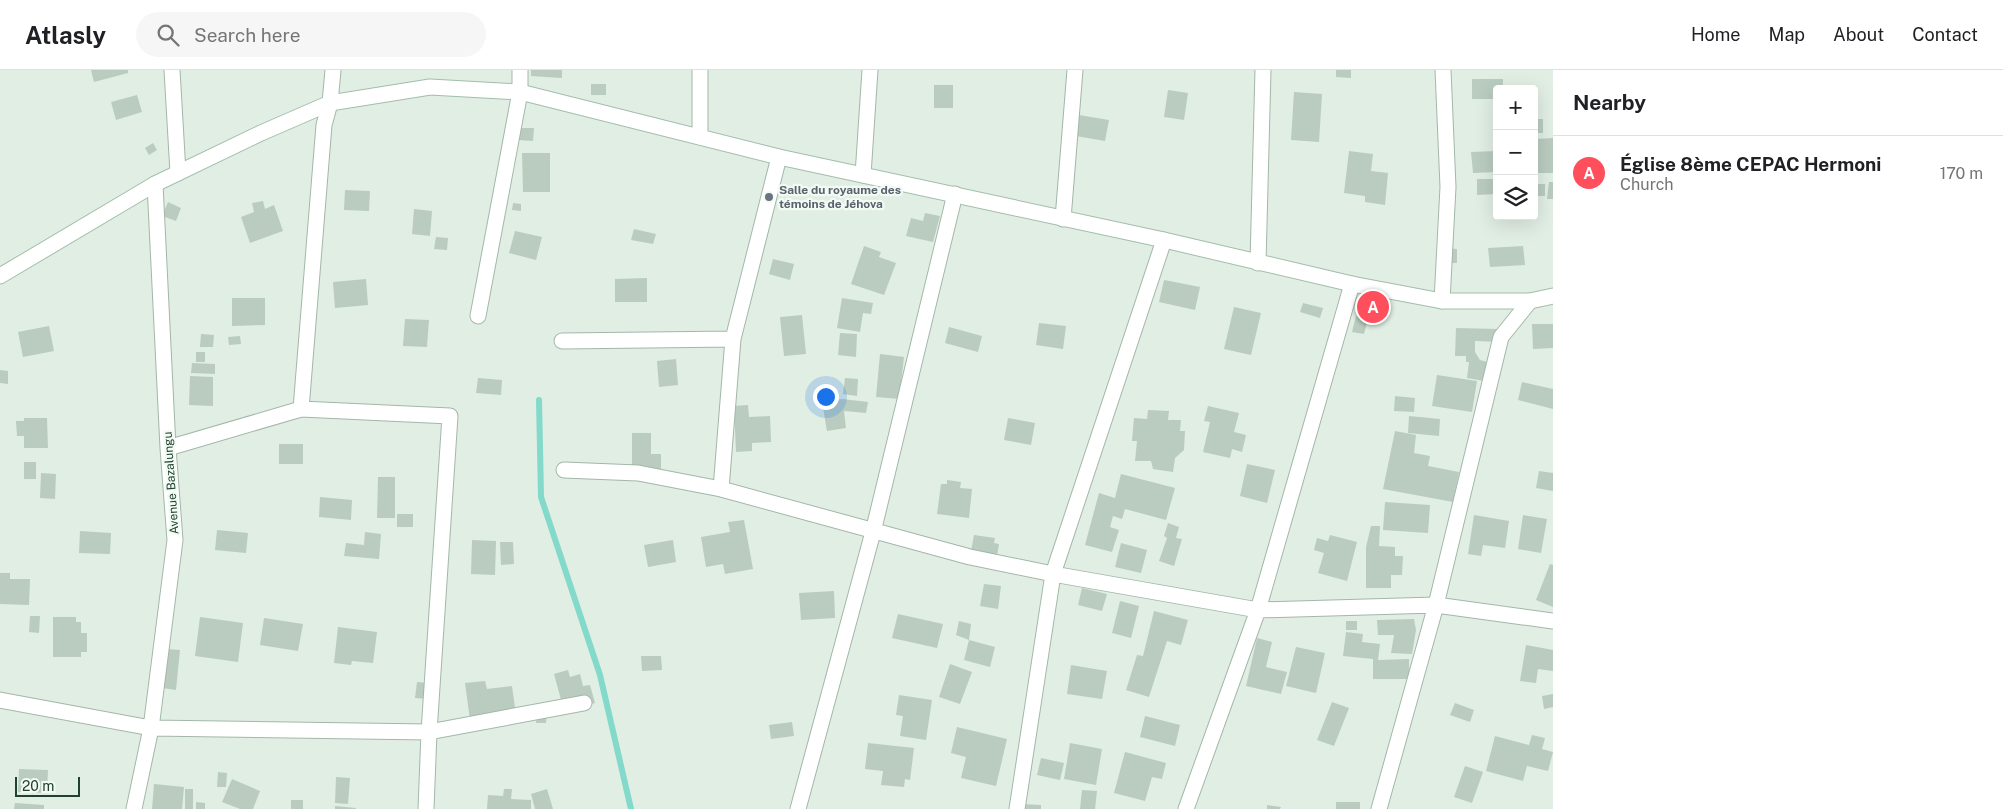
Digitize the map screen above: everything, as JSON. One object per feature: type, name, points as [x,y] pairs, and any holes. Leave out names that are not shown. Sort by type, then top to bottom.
[{"type":"street","points":[[172,70],[178,173]]},
{"type":"street","points":[[302,409],[324,125],[330,103],[333,70]]},
{"type":"street","points":[[478,316],[520,92],[520,70]]},
{"type":"street","points":[[700,70],[700,137]]},
{"type":"street","points":[[863,175],[870,70]]},
{"type":"street","points":[[1064,220],[1075,70]]},
{"type":"street","points":[[1258,263],[1263,70]]},
{"type":"street","points":[[1442,301],[1448,187],[1444,70]]},
{"type":"street","points":[[0,276],[155,184],[330,103],[430,87],[520,92],[779,157],[955,194],[1064,220],[1164,240],[1352,284],[1442,301],[1530,301],[1553,296]]},
{"type":"street","points":[[721,489],[733,339],[779,157]]},
{"type":"street","name":"Avenue Bazalungu","points":[[134,809],[151,728],[175,540],[168,448],[155,184]]},
{"type":"street","points":[[798,809],[873,532],[955,194]]},
{"type":"street","points":[[1017,809],[1053,574],[1164,240]]},
{"type":"street","points":[[1186,809],[1258,610],[1352,284]]},
{"type":"street","points":[[1379,809],[1436,605],[1501,338],[1530,301]]},
{"type":"street","points":[[562,341],[733,339]]},
{"type":"street","points":[[168,448],[302,409],[450,416],[429,732],[426,809]]},
{"type":"street","points":[[564,470],[638,473],[721,489],[970,557],[1053,574],[1258,610],[1436,605],[1553,621]]},
{"type":"street","points":[[0,700],[151,728],[429,732],[584,703]]},
{"type":"building","points":[[91,70],[128,70],[128,73],[94,82]]},
{"type":"building","points":[[531,70],[562,70],[562,78],[531,76]]},
{"type":"building","points":[[1336,70],[1351,70],[1351,78],[1336,77]]},
{"type":"building","points":[[1472,79],[1503,79],[1503,85],[1493,85],[1493,99],[1472,99]]},
{"type":"building","points":[[591,84],[606,84],[606,95],[591,95]]},
{"type":"building","points":[[934,85],[953,85],[953,108],[934,108]]},
{"type":"building","points":[[1168,90],[1188,93],[1184,120],[1164,117]]},
{"type":"building","points":[[1294,92],[1322,94],[1319,142],[1291,140]]},
{"type":"building","points":[[137,95],[142,112],[116,120],[111,102]]},
{"type":"building","points":[[1079,115],[1109,120],[1105,141],[1076,136]]},
{"type":"building","points":[[1538,119],[1543,119],[1543,133],[1538,133]]},
{"type":"building","points":[[519,128],[534,128],[533,141],[518,140]]},
{"type":"building","points":[[1553,138],[1553,173],[1538,173],[1538,139]]},
{"type":"building","points":[[153,143],[157,150],[149,155],[145,148]]},
{"type":"building","points":[[1349,151],[1373,154],[1371,171],[1388,173],[1385,205],[1365,202],[1365,196],[1344,193]]},
{"type":"building","points":[[1493,151],[1493,172],[1473,173],[1471,152]]},
{"type":"building","points":[[522,153],[550,153],[550,192],[523,192]]},
{"type":"building","points":[[1477,179],[1493,179],[1493,194],[1477,195]]},
{"type":"building","points":[[1549,182],[1553,182],[1553,199],[1547,199]]},
{"type":"building","points":[[1538,184],[1545,184],[1545,196],[1538,196]]},
{"type":"building","points":[[345,190],[370,191],[369,211],[344,210]]},
{"type":"building","points":[[263,201],[265,209],[274,205],[283,231],[250,243],[241,217],[254,212],[252,203]]},
{"type":"building","points":[[168,202],[181,208],[176,221],[162,216]]},
{"type":"building","points":[[513,203],[521,204],[521,211],[512,210]]},
{"type":"building","points":[[414,209],[432,211],[430,236],[412,234]]},
{"type":"building","points":[[925,213],[940,216],[933,242],[906,236],[911,218],[923,221]]},
{"type":"building","points":[[634,229],[656,234],[653,244],[631,240]]},
{"type":"building","points":[[515,231],[542,237],[536,260],[509,253]]},
{"type":"building","points":[[436,237],[448,238],[447,250],[434,249]]},
{"type":"building","points":[[864,246],[881,252],[879,257],[896,263],[884,295],[851,284]]},
{"type":"building","points":[[1523,246],[1525,265],[1490,267],[1488,248]]},
{"type":"building","points":[[1444,248],[1457,249],[1457,263],[1444,263]]},
{"type":"building","points":[[773,259],[794,264],[790,280],[769,274]]},
{"type":"building","points":[[647,278],[647,302],[615,302],[615,279]]},
{"type":"building","points":[[366,279],[368,305],[335,308],[333,282]]},
{"type":"building","points":[[1164,280],[1200,287],[1195,310],[1159,302]]},
{"type":"building","points":[[232,298],[265,298],[265,325],[232,326]]},
{"type":"building","points":[[842,298],[873,303],[871,314],[863,313],[860,332],[837,328]]},
{"type":"building","points":[[1303,303],[1323,308],[1320,318],[1300,312]]},
{"type":"building","points":[[1234,307],[1261,313],[1251,355],[1224,349]]},
{"type":"building","points":[[802,315],[806,354],[784,356],[780,317]]},
{"type":"building","points":[[1356,316],[1368,319],[1364,334],[1352,332]]},
{"type":"building","points":[[405,319],[429,320],[427,347],[403,346]]},
{"type":"building","points":[[1039,323],[1066,326],[1063,349],[1036,345]]},
{"type":"building","points":[[1532,324],[1553,324],[1553,348],[1533,349]]},
{"type":"building","points":[[49,326],[54,351],[23,357],[18,332]]},
{"type":"building","points":[[949,327],[982,336],[978,352],[945,343]]},
{"type":"building","points":[[1456,328],[1498,329],[1498,342],[1475,341],[1475,352],[1480,360],[1494,364],[1490,382],[1467,378],[1469,362],[1466,362],[1466,356],[1455,356]]},
{"type":"building","points":[[840,333],[857,334],[856,357],[838,355]]},
{"type":"building","points":[[201,334],[214,335],[213,347],[200,347]]},
{"type":"building","points":[[240,336],[241,344],[229,345],[228,337]]},
{"type":"building","points":[[196,352],[205,352],[205,362],[196,362]]},
{"type":"building","points":[[880,354],[904,357],[899,399],[876,397]]},
{"type":"building","points":[[676,359],[678,385],[659,387],[657,361]]},
{"type":"building","points":[[192,363],[215,364],[215,374],[191,373]]},
{"type":"building","points":[[0,370],[8,371],[8,384],[0,383]]},
{"type":"building","points":[[1437,375],[1477,381],[1472,412],[1432,406]]},
{"type":"building","points":[[190,376],[213,377],[213,406],[189,405]]},
{"type":"building","points":[[478,378],[502,380],[501,395],[476,393]]},
{"type":"building","points":[[845,378],[858,379],[857,396],[843,394]]},
{"type":"building","points":[[1522,382],[1553,389],[1553,409],[1518,400]]},
{"type":"building","points":[[1395,396],[1415,398],[1414,412],[1394,411]]},
{"type":"building","points":[[842,399],[868,402],[866,413],[844,411],[846,428],[827,431],[822,402]]},
{"type":"building","points":[[748,405],[749,417],[770,416],[771,442],[752,443],[752,451],[736,452],[734,406]]},
{"type":"building","points":[[1208,406],[1239,413],[1234,432],[1246,435],[1242,452],[1232,449],[1230,458],[1203,452],[1210,422],[1204,421]]},
{"type":"building","points":[[1148,410],[1169,411],[1168,420],[1181,420],[1180,431],[1185,431],[1184,450],[1175,458],[1173,472],[1153,469],[1151,461],[1135,461],[1137,441],[1132,441],[1134,418],[1147,419]]},
{"type":"building","points":[[1409,416],[1440,419],[1439,436],[1408,433]]},
{"type":"building","points":[[24,418],[47,418],[48,448],[24,448],[24,436],[17,436],[16,421],[24,421]]},
{"type":"building","points":[[1008,418],[1035,423],[1031,445],[1004,440]]},
{"type":"building","points":[[1395,431],[1416,435],[1414,453],[1430,456],[1428,466],[1459,472],[1453,502],[1383,489]]},
{"type":"building","points":[[632,433],[651,433],[651,454],[661,454],[661,470],[632,470]]},
{"type":"building","points":[[279,444],[303,444],[303,464],[279,464]]},
{"type":"building","points":[[24,462],[36,462],[36,479],[24,479]]},
{"type":"building","points":[[1247,464],[1275,470],[1267,503],[1240,496]]},
{"type":"building","points":[[1539,471],[1553,473],[1553,491],[1536,488]]},
{"type":"building","points":[[41,473],[56,474],[55,499],[40,498]]},
{"type":"building","points":[[1121,474],[1175,488],[1166,520],[1125,509],[1122,519],[1113,516],[1110,527],[1119,530],[1112,552],[1085,545],[1099,493],[1115,498]]},
{"type":"building","points":[[378,477],[395,477],[395,518],[377,518]]},
{"type":"building","points":[[947,480],[961,482],[960,488],[972,489],[969,518],[937,514],[941,484],[947,484]]},
{"type":"building","points":[[320,497],[352,500],[351,520],[319,517]]},
{"type":"building","points":[[1385,502],[1430,505],[1428,533],[1383,530]]},
{"type":"building","points":[[397,514],[413,514],[413,527],[397,527]]},
{"type":"building","points":[[1474,515],[1509,521],[1505,548],[1483,545],[1481,556],[1468,554]]},
{"type":"building","points":[[1523,515],[1547,519],[1541,553],[1518,549]]},
{"type":"building","points":[[744,520],[753,569],[725,574],[723,564],[706,567],[701,537],[730,532],[728,522]]},
{"type":"building","points":[[1168,523],[1179,527],[1176,538],[1182,539],[1174,566],[1159,561],[1167,538],[1164,536]]},
{"type":"building","points":[[1371,526],[1380,526],[1379,546],[1395,547],[1395,556],[1403,556],[1402,575],[1391,575],[1391,588],[1366,588],[1366,547]]},
{"type":"building","points":[[217,530],[248,533],[246,553],[215,550]]},
{"type":"building","points":[[80,531],[111,533],[110,554],[79,553]]},
{"type":"building","points":[[365,532],[381,534],[379,559],[344,556],[346,543],[364,545]]},
{"type":"building","points":[[974,535],[995,538],[994,543],[999,544],[996,562],[970,557]]},
{"type":"building","points":[[1330,535],[1357,542],[1347,581],[1318,573],[1324,553],[1314,550],[1317,538],[1328,541]]},
{"type":"building","points":[[472,540],[496,541],[495,575],[471,574]]},
{"type":"building","points":[[673,540],[676,562],[648,567],[644,545]]},
{"type":"building","points":[[500,542],[513,542],[514,564],[501,565]]},
{"type":"building","points":[[1121,543],[1147,550],[1141,573],[1115,567]]},
{"type":"building","points":[[1550,564],[1553,565],[1553,607],[1536,600]]},
{"type":"building","points":[[0,573],[10,573],[10,579],[30,579],[29,605],[0,604]]},
{"type":"building","points":[[984,584],[1001,586],[998,609],[980,606]]},
{"type":"building","points":[[1082,588],[1107,594],[1102,611],[1078,605]]},
{"type":"building","points":[[834,591],[835,618],[801,620],[799,593]]},
{"type":"building","points":[[1120,601],[1139,606],[1131,638],[1112,633]]},
{"type":"building","points":[[1154,611],[1188,620],[1181,645],[1167,641],[1149,697],[1126,690],[1137,655],[1143,656]]},
{"type":"building","points":[[898,614],[943,624],[937,648],[892,638]]},
{"type":"building","points":[[30,616],[40,616],[39,633],[29,632]]},
{"type":"building","points":[[53,617],[76,617],[76,622],[81,622],[81,633],[87,633],[87,652],[81,652],[81,657],[53,657]]},
{"type":"building","points":[[200,617],[243,623],[238,662],[195,656]]},
{"type":"building","points":[[264,618],[303,624],[298,651],[260,645]]},
{"type":"building","points":[[1414,619],[1416,630],[1412,654],[1391,653],[1394,635],[1378,635],[1377,620]]},
{"type":"building","points":[[959,621],[971,624],[969,640],[956,635]]},
{"type":"building","points":[[1346,621],[1357,621],[1357,630],[1346,630]]},
{"type":"building","points":[[338,627],[377,632],[373,663],[352,661],[351,665],[334,663]]},
{"type":"building","points":[[1346,632],[1363,634],[1362,642],[1380,644],[1378,660],[1409,659],[1409,679],[1373,679],[1373,659],[1343,656]]},
{"type":"building","points":[[1257,638],[1272,642],[1266,667],[1287,672],[1281,694],[1246,686]]},
{"type":"building","points":[[969,640],[995,647],[990,667],[964,660]]},
{"type":"building","points":[[1526,645],[1553,650],[1553,671],[1538,669],[1536,683],[1520,681]]},
{"type":"building","points":[[1296,647],[1325,653],[1316,693],[1286,686]]},
{"type":"building","points":[[166,649],[180,650],[176,690],[162,688]]},
{"type":"building","points":[[641,656],[661,656],[662,670],[642,671]]},
{"type":"building","points":[[950,664],[972,672],[960,704],[939,697]]},
{"type":"building","points":[[1071,665],[1107,671],[1102,699],[1067,694]]},
{"type":"building","points":[[568,670],[570,677],[580,674],[583,686],[590,685],[595,703],[564,711],[554,674]]},
{"type":"building","points":[[485,681],[487,689],[512,686],[516,715],[470,720],[465,683]]},
{"type":"building","points":[[417,682],[429,683],[428,699],[415,698]]},
{"type":"building","points":[[1553,694],[1553,707],[1544,709],[1542,696]]},
{"type":"building","points":[[899,695],[932,700],[926,740],[900,736],[903,716],[896,715]]},
{"type":"building","points":[[1332,702],[1349,708],[1334,746],[1317,740]]},
{"type":"building","points":[[1455,703],[1474,710],[1470,722],[1450,715]]},
{"type":"building","points":[[537,712],[547,712],[546,723],[536,723]]},
{"type":"building","points":[[1145,716],[1180,725],[1175,746],[1140,737]]},
{"type":"building","points":[[792,722],[794,736],[771,739],[769,725]]},
{"type":"building","points":[[957,727],[1007,739],[996,786],[961,778],[966,757],[951,753]]},
{"type":"building","points":[[1532,735],[1545,738],[1542,749],[1553,752],[1548,771],[1527,766],[1523,781],[1486,771],[1495,736],[1529,745]]},
{"type":"building","points":[[868,743],[914,748],[910,780],[905,779],[904,787],[881,785],[883,771],[865,769]]},
{"type":"building","points":[[1070,743],[1102,749],[1096,785],[1064,779]]},
{"type":"building","points":[[1125,752],[1166,763],[1162,779],[1152,777],[1145,801],[1114,793]]},
{"type":"building","points":[[1041,758],[1064,763],[1060,780],[1037,775]]},
{"type":"building","points":[[1465,766],[1483,772],[1472,803],[1454,797]]},
{"type":"building","points":[[19,769],[48,770],[47,793],[18,792]]},
{"type":"building","points":[[218,772],[227,773],[226,787],[217,787]]},
{"type":"building","points":[[336,777],[350,778],[348,804],[335,803]]},
{"type":"building","points":[[232,779],[260,791],[253,809],[240,809],[222,802]]},
{"type":"building","points":[[154,784],[184,787],[182,809],[152,809]]},
{"type":"building","points":[[185,789],[193,789],[193,809],[185,809]]},
{"type":"building","points":[[504,789],[512,789],[511,799],[531,800],[531,809],[487,809],[488,795],[503,796]]},
{"type":"building","points":[[547,789],[553,809],[535,809],[531,794]]},
{"type":"building","points":[[1082,790],[1097,791],[1095,809],[1080,809]]},
{"type":"building","points":[[291,800],[303,800],[303,809],[291,809]]},
{"type":"building","points":[[196,802],[205,803],[205,809],[196,809]]},
{"type":"building","points":[[1336,802],[1360,802],[1360,809],[1336,809]]},
{"type":"building","points":[[15,803],[44,805],[44,809],[14,809]]},
{"type":"building","points":[[1021,804],[1041,805],[1041,809],[1021,809]]},
{"type":"building","points":[[1267,805],[1281,807],[1280,809],[1267,809]]},
{"type":"building","points":[[335,806],[356,808],[356,809],[335,809]]},
{"type":"waterway","points":[[539,400],[541,497],[600,675],[631,809]]},
{"type":"place","name":"Salle du royaume des témoins de Jéhova","points":[[769,197]]},
{"type":"place","name":"Église 8ème CEPAC Hermoni","points":[[1373,307]]}]
